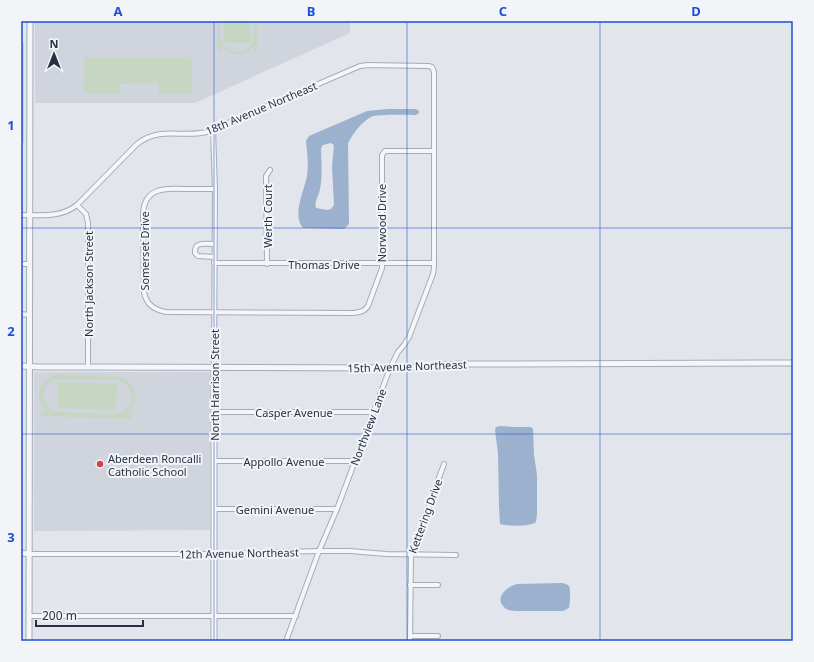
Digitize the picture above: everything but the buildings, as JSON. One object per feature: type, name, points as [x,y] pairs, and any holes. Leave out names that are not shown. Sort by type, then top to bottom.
[{"type":"street","points":[[29,641],[30,21]]},
{"type":"street","name":"18th Avenue Northeast","points":[[21,215],[52,215],[68,211],[77,205],[137,144],[145,138],[163,134],[203,133],[360,66],[432,67]]},
{"type":"street","name":"Northview Lane","points":[[286,641],[319,551],[337,509],[390,368],[408,337],[433,274],[434,72],[432,67]]},
{"type":"street","name":"North Harrison Street","points":[[214,129],[214,641]]},
{"type":"street","name":"Norwood Drive","points":[[214,313],[362,312],[368,306],[381,271],[382,264],[382,155],[385,151],[434,151]]},
{"type":"street","name":"Werth Court","points":[[267,264],[266,176],[270,170]]},
{"type":"street","name":"Somerset Drive","points":[[214,189],[168,188],[159,190],[152,194],[147,200],[143,214],[144,292],[148,303],[159,311],[214,313]]},
{"type":"street","name":"North Jackson Street","points":[[77,205],[86,214],[88,224],[88,367]]},
{"type":"street","points":[[214,244],[200,244],[196,245],[194,248],[195,253],[198,256],[214,257]]},
{"type":"street","name":"Thomas Drive","points":[[214,263],[434,263]]},
{"type":"street","points":[[21,264],[30,264]]},
{"type":"street","points":[[21,314],[30,315]]},
{"type":"street","name":"15th Avenue Northeast","points":[[21,366],[390,368],[460,364],[793,363]]},
{"type":"street","name":"Casper Avenue","points":[[214,412],[373,412]]},
{"type":"street","name":"Appollo Avenue","points":[[214,461],[355,461]]},
{"type":"street","name":"Kettering Drive","points":[[410,639],[410,555],[444,464]]},
{"type":"street","name":"Gemini Avenue","points":[[214,510],[337,509]]},
{"type":"street","name":"12th Avenue Northeast","points":[[21,554],[214,554],[350,551],[410,555],[456,555]]},
{"type":"street","points":[[410,585],[438,585]]},
{"type":"street","points":[[29,616],[296,616]]},
{"type":"street","points":[[410,639],[438,636]]},
{"type":"shaded area","points":[[35,21],[350,21],[350,33],[195,103],[35,103]]},
{"type":"shaded area","points":[[34,372],[210,372],[210,530],[34,531]]},
{"type":"green space","points":[[217,21],[220,21],[220,35],[222,43],[229,50],[237,52],[246,50],[250,47],[254,38],[254,21],[257,21],[257,52],[254,52],[254,46],[242,54],[233,54],[221,46],[220,52],[218,52]]},
{"type":"green space","points":[[224,21],[250,21],[251,43],[224,43]]},
{"type":"green space","points":[[21,43],[24,43],[24,143],[21,143]]},
{"type":"green space","points":[[85,57],[191,57],[193,90],[189,94],[159,93],[158,83],[120,84],[120,94],[86,93],[83,91]]},
{"type":"green space","points":[[54,375],[115,376],[128,381],[132,385],[135,396],[132,408],[127,414],[132,415],[132,419],[41,416],[41,412],[47,412],[42,406],[40,400],[40,388],[48,378]],"holes":[[[56,379],[115,380],[122,382],[130,391],[130,402],[128,407],[123,412],[116,414],[61,412],[54,410],[45,403],[44,392],[46,387]]]},
{"type":"green space","points":[[58,382],[117,384],[116,410],[58,408]]},
{"type":"water","points":[[416,109],[419,113],[416,115],[374,116],[367,119],[355,132],[348,143],[349,224],[344,229],[303,228],[300,223],[299,210],[308,172],[306,141],[309,136],[367,111]],"holes":[[[331,143],[334,145],[332,166],[334,205],[331,209],[327,210],[316,208],[322,168],[321,148],[323,145]]]},
{"type":"water","points":[[496,427],[531,427],[533,429],[534,455],[537,475],[537,514],[536,522],[533,524],[518,526],[500,524],[498,453],[495,430]]},
{"type":"water","points":[[567,584],[570,588],[570,600],[569,608],[563,611],[513,611],[505,608],[501,603],[501,596],[503,592],[513,585]]},
{"type":"place","name":"Aberdeen Roncalli Catholic School","points":[[100,464]]}]
